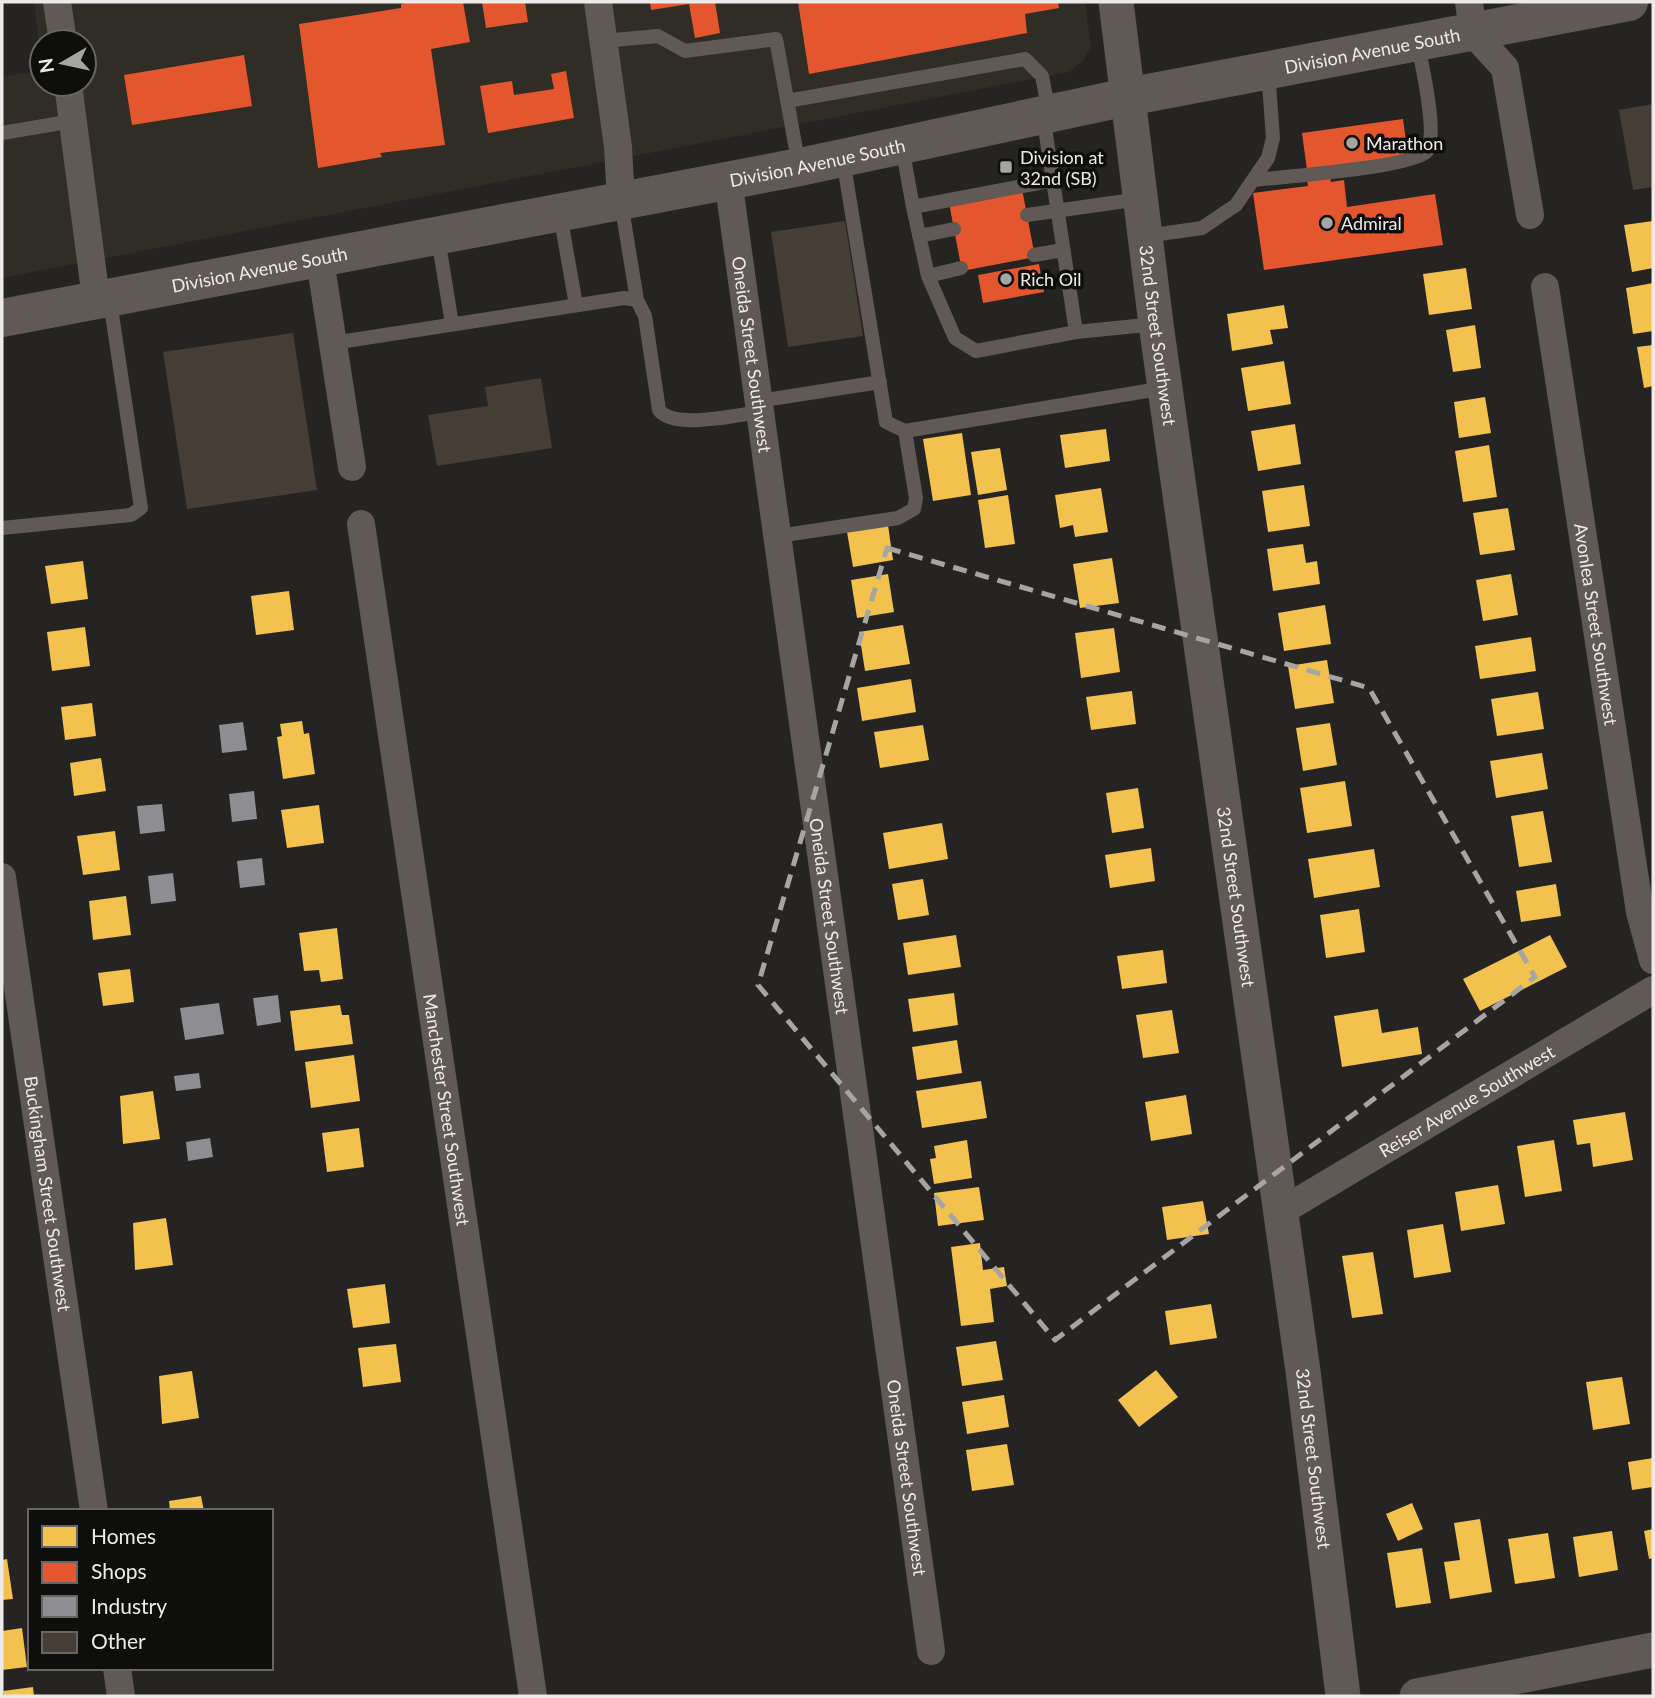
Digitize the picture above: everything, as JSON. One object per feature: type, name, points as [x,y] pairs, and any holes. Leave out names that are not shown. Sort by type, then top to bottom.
[{"type":"main road","name":"Division Avenue South","points":[[2,318],[320,260],[800,167],[1127,96],[1417,44],[1471,18],[1629,2]]},
{"type":"street","points":[[57,2],[60,28]]},
{"type":"street","points":[[598,2],[618,148],[621,201]]},
{"type":"street","name":"32nd Street Southwest","points":[[1116,2],[1156,324],[1303,1371],[1343,1696]]},
{"type":"street","points":[[1471,18],[1505,68],[1530,215]]},
{"type":"street","points":[[70,98],[103,298]]},
{"type":"street","name":"Oneida Street Southwest","points":[[728,179],[931,1651]]},
{"type":"street","points":[[320,260],[352,467]]},
{"type":"street","name":"Avonlea Street Southwest","points":[[1545,287],[1640,912],[1653,960]]},
{"type":"street","name":"Manchester Street Southwest","points":[[361,524],[533,1696]]},
{"type":"street","name":"Buckingham Street Southwest","points":[[2,877],[94,1509]]},
{"type":"street","name":"Reiser Avenue Southwest","points":[[1280,1212],[1653,990]]},
{"type":"street","points":[[1418,1696],[1653,1650]]},
{"type":"street","points":[[117,1670],[121,1696]]},
{"type":"lane","points":[[603,41],[658,36],[685,51],[776,39],[800,167]]},
{"type":"lane","points":[[1254,180],[1415,160],[1426,152],[1432,138],[1417,44]]},
{"type":"lane","points":[[787,101],[1025,59],[1042,76],[1076,332]]},
{"type":"lane","points":[[1144,236],[1202,228],[1236,205],[1268,159],[1273,138],[1268,71]]},
{"type":"lane","points":[[2,133],[73,121]]},
{"type":"lane","points":[[901,146],[928,276],[955,338],[976,351],[1076,332],[1156,324]]},
{"type":"lane","points":[[843,158],[886,422],[905,431],[1165,388]]},
{"type":"lane","points":[[913,207],[1054,180]]},
{"type":"lane","points":[[1027,215],[1140,199]]},
{"type":"lane","points":[[621,201],[637,300],[645,316],[659,410],[665,417],[678,421],[880,382]]},
{"type":"lane","points":[[560,213],[576,306]]},
{"type":"lane","points":[[919,236],[954,229]]},
{"type":"lane","points":[[438,237],[452,324]]},
{"type":"lane","points":[[1034,255],[1063,250]]},
{"type":"lane","points":[[928,276],[961,268]]},
{"type":"lane","points":[[2,528],[131,515],[141,508],[103,298]]},
{"type":"lane","points":[[333,343],[624,298],[637,300]]},
{"type":"lane","points":[[778,536],[898,518],[914,509],[916,498],[905,431]]},
{"type":"highlighted area","points":[[887,548],[1369,688],[1535,977],[1055,1340],[758,985]]},
{"type":"shaded area","points":[[34,2],[1085,2],[1091,47],[1082,62],[1069,72],[2,278],[2,77],[28,72],[28,98],[98,98],[98,28],[37,28]]},
{"type":"building: Homes","points":[[1653,221],[1653,268],[1632,272],[1624,225]]},
{"type":"building: Homes","points":[[1466,268],[1472,309],[1429,315],[1423,274]]},
{"type":"building: Homes","points":[[1653,283],[1653,331],[1633,334],[1626,288]]},
{"type":"building: Homes","points":[[1284,305],[1288,328],[1270,330],[1273,344],[1232,351],[1227,314]]},
{"type":"building: Homes","points":[[1475,325],[1481,368],[1453,372],[1446,330]]},
{"type":"building: Homes","points":[[1653,345],[1653,386],[1644,388],[1637,347]]},
{"type":"building: Homes","points":[[1284,361],[1291,404],[1248,411],[1241,368]]},
{"type":"building: Homes","points":[[1485,397],[1491,433],[1459,438],[1454,402]]},
{"type":"building: Homes","points":[[1295,424],[1301,464],[1258,471],[1251,431]]},
{"type":"building: Homes","points":[[1106,429],[1110,461],[1065,468],[1060,435]]},
{"type":"building: Homes","points":[[962,433],[971,495],[933,501],[923,439]]},
{"type":"building: Homes","points":[[1489,445],[1497,497],[1463,502],[1455,451]]},
{"type":"building: Homes","points":[[1000,448],[1007,490],[978,495],[971,452]]},
{"type":"building: Homes","points":[[1304,485],[1310,526],[1268,532],[1262,491]]},
{"type":"building: Homes","points":[[1101,488],[1108,532],[1075,537],[1073,525],[1060,528],[1055,495]]},
{"type":"building: Homes","points":[[1008,495],[1015,544],[985,548],[978,500]]},
{"type":"building: Homes","points":[[1508,508],[1515,550],[1480,555],[1473,513]]},
{"type":"building: Homes","points":[[888,525],[893,560],[853,567],[847,532]]},
{"type":"building: Homes","points":[[1303,544],[1306,563],[1317,561],[1320,584],[1273,591],[1267,549]]},
{"type":"building: Homes","points":[[1112,558],[1119,603],[1080,608],[1073,564]]},
{"type":"building: Homes","points":[[83,561],[88,599],[51,604],[45,566]]},
{"type":"building: Homes","points":[[888,574],[894,612],[857,618],[851,580]]},
{"type":"building: Homes","points":[[1511,574],[1518,615],[1483,621],[1476,580]]},
{"type":"building: Homes","points":[[289,591],[294,630],[256,635],[251,596]]},
{"type":"building: Homes","points":[[1325,605],[1331,644],[1284,651],[1278,613]]},
{"type":"building: Homes","points":[[903,625],[910,664],[865,671],[859,632]]},
{"type":"building: Homes","points":[[85,627],[90,666],[52,671],[47,632]]},
{"type":"building: Homes","points":[[1114,628],[1120,672],[1081,678],[1075,633]]},
{"type":"building: Homes","points":[[1531,637],[1536,671],[1480,679],[1475,646]]},
{"type":"building: Homes","points":[[1327,660],[1334,703],[1295,709],[1288,666]]},
{"type":"building: Homes","points":[[911,679],[916,712],[862,721],[857,688]]},
{"type":"building: Homes","points":[[1132,691],[1136,724],[1091,730],[1086,697]]},
{"type":"building: Homes","points":[[1538,692],[1544,729],[1497,736],[1491,699]]},
{"type":"building: Homes","points":[[92,703],[96,736],[65,740],[61,707]]},
{"type":"building: Homes","points":[[302,721],[304,734],[309,733],[315,774],[283,779],[277,737],[282,736],[280,724]]},
{"type":"building: Homes","points":[[1330,723],[1337,765],[1303,771],[1296,728]]},
{"type":"building: Homes","points":[[923,725],[929,760],[880,768],[874,732]]},
{"type":"building: Homes","points":[[1542,753],[1548,789],[1496,798],[1490,761]]},
{"type":"building: Homes","points":[[101,758],[106,791],[74,796],[70,763]]},
{"type":"building: Homes","points":[[1345,781],[1352,826],[1307,833],[1300,788]]},
{"type":"building: Homes","points":[[1138,788],[1144,828],[1112,833],[1106,793]]},
{"type":"building: Homes","points":[[319,805],[324,843],[287,848],[281,810]]},
{"type":"building: Homes","points":[[1543,811],[1552,862],[1519,867],[1511,816]]},
{"type":"building: Homes","points":[[942,823],[948,859],[889,869],[883,833]]},
{"type":"building: Homes","points":[[115,831],[120,870],[83,875],[77,836]]},
{"type":"building: Homes","points":[[1151,848],[1155,881],[1110,888],[1105,855]]},
{"type":"building: Homes","points":[[1374,849],[1380,887],[1314,898],[1308,859]]},
{"type":"building: Homes","points":[[923,879],[929,915],[898,920],[892,884]]},
{"type":"building: Homes","points":[[1556,884],[1561,916],[1521,922],[1516,891]]},
{"type":"building: Homes","points":[[126,896],[131,935],[93,940],[89,901]]},
{"type":"building: Homes","points":[[1359,909],[1365,952],[1326,958],[1320,915]]},
{"type":"building: Homes","points":[[337,928],[343,979],[321,982],[319,970],[304,971],[299,933]]},
{"type":"building: Homes","points":[[956,935],[961,967],[908,975],[903,943]]},
{"type":"building: Homes","points":[[1550,935],[1567,967],[1480,1011],[1463,979]]},
{"type":"building: Homes","points":[[1163,950],[1167,983],[1122,989],[1117,956]]},
{"type":"building: Homes","points":[[130,969],[134,1002],[103,1006],[98,973]]},
{"type":"building: Homes","points":[[954,993],[958,1025],[913,1032],[908,999]]},
{"type":"building: Homes","points":[[340,1005],[342,1015],[349,1015],[353,1044],[295,1051],[290,1011]]},
{"type":"building: Homes","points":[[1378,1009],[1382,1033],[1418,1027],[1422,1054],[1342,1067],[1334,1016]]},
{"type":"building: Homes","points":[[1172,1010],[1179,1053],[1143,1058],[1136,1015]]},
{"type":"building: Homes","points":[[957,1040],[962,1073],[917,1080],[912,1047]]},
{"type":"building: Homes","points":[[354,1055],[360,1101],[311,1108],[305,1062]]},
{"type":"building: Homes","points":[[981,1081],[987,1118],[922,1128],[916,1091]]},
{"type":"building: Homes","points":[[153,1091],[160,1139],[123,1144],[120,1096]]},
{"type":"building: Homes","points":[[1186,1095],[1192,1134],[1151,1141],[1145,1102]]},
{"type":"building: Homes","points":[[1625,1112],[1633,1160],[1593,1167],[1590,1143],[1577,1145],[1573,1120]]},
{"type":"building: Homes","points":[[359,1128],[364,1167],[327,1172],[322,1133]]},
{"type":"building: Homes","points":[[967,1140],[972,1178],[934,1184],[930,1159],[936,1158],[934,1146]]},
{"type":"building: Homes","points":[[1554,1140],[1562,1191],[1525,1197],[1517,1146]]},
{"type":"building: Homes","points":[[1498,1185],[1505,1224],[1461,1231],[1455,1192]]},
{"type":"building: Homes","points":[[979,1187],[984,1220],[938,1226],[934,1193]]},
{"type":"building: Homes","points":[[1203,1201],[1209,1234],[1167,1240],[1162,1207]]},
{"type":"building: Homes","points":[[166,1218],[173,1265],[135,1270],[133,1223]]},
{"type":"building: Homes","points":[[1443,1224],[1451,1272],[1414,1278],[1407,1230]]},
{"type":"building: Homes","points":[[980,1243],[983,1270],[1004,1267],[1007,1286],[990,1289],[994,1322],[961,1326],[951,1247]]},
{"type":"building: Homes","points":[[1373,1252],[1383,1314],[1352,1318],[1342,1256]]},
{"type":"building: Homes","points":[[385,1284],[390,1323],[353,1328],[347,1289]]},
{"type":"building: Homes","points":[[1211,1304],[1217,1338],[1170,1345],[1165,1311]]},
{"type":"building: Homes","points":[[996,1341],[1003,1380],[962,1386],[956,1347]]},
{"type":"building: Homes","points":[[396,1344],[401,1382],[363,1387],[358,1348]]},
{"type":"building: Homes","points":[[1156,1370],[1178,1397],[1139,1427],[1118,1400]]},
{"type":"building: Homes","points":[[192,1371],[199,1418],[162,1424],[159,1376]]},
{"type":"building: Homes","points":[[1622,1377],[1630,1424],[1593,1430],[1586,1382]]},
{"type":"building: Homes","points":[[1004,1395],[1009,1427],[967,1434],[962,1402]]},
{"type":"building: Homes","points":[[1007,1444],[1014,1485],[972,1491],[966,1450]]},
{"type":"building: Homes","points":[[1653,1458],[1653,1487],[1632,1490],[1628,1462]]},
{"type":"building: Homes","points":[[201,1496],[204,1509],[170,1509],[169,1501]]},
{"type":"building: Homes","points":[[1412,1503],[1423,1529],[1398,1541],[1386,1514]]},
{"type":"building: Homes","points":[[1480,1519],[1492,1592],[1450,1599],[1444,1562],[1460,1560],[1454,1523]]},
{"type":"building: Homes","points":[[1653,1529],[1653,1558],[1649,1559],[1644,1531]]},
{"type":"building: Homes","points":[[1612,1531],[1618,1570],[1579,1577],[1573,1537]]},
{"type":"building: Homes","points":[[1548,1533],[1555,1578],[1515,1584],[1508,1539]]},
{"type":"building: Homes","points":[[1422,1548],[1431,1603],[1396,1608],[1387,1553]]},
{"type":"building: Homes","points":[[7,1559],[13,1599],[2,1600],[2,1560]]},
{"type":"building: Homes","points":[[22,1628],[27,1667],[2,1670],[2,1631]]},
{"type":"building: Homes","points":[[33,1687],[34,1696],[4,1696],[3,1691]]},
{"type":"building: Shops","points":[[463,2],[470,42],[431,49],[445,145],[380,153],[382,157],[318,168],[299,24],[401,8],[401,4]]},
{"type":"building: Shops","points":[[482,2],[525,2],[528,22],[486,28]]},
{"type":"building: Shops","points":[[650,2],[715,2],[720,33],[695,38],[689,4],[651,10]]},
{"type":"building: Shops","points":[[798,2],[1058,2],[1059,8],[1025,14],[1027,33],[809,74]]},
{"type":"building: Shops","points":[[244,55],[252,106],[132,125],[124,75]]},
{"type":"building: Shops","points":[[566,71],[574,118],[488,133],[480,86],[512,81],[514,95],[554,89],[551,74]]},
{"type":"building: Shops","points":[[1403,119],[1408,156],[1307,170],[1302,133]]},
{"type":"building: Shops","points":[[1330,177],[1331,182],[1344,180],[1347,207],[1435,194],[1443,245],[1264,270],[1253,193],[1308,186],[1307,180]]},
{"type":"building: Shops","points":[[1022,189],[1035,257],[962,271],[949,203]]},
{"type":"building: Shops","points":[[1039,264],[1044,292],[983,303],[978,275]]},
{"type":"building: Industry","points":[[243,722],[247,750],[222,753],[219,725]]},
{"type":"building: Industry","points":[[254,791],[257,819],[232,822],[229,794]]},
{"type":"building: Industry","points":[[162,804],[165,831],[140,834],[137,806]]},
{"type":"building: Industry","points":[[262,858],[265,885],[240,888],[237,861]]},
{"type":"building: Industry","points":[[173,873],[176,901],[151,904],[148,876]]},
{"type":"building: Industry","points":[[278,995],[281,1022],[257,1026],[253,998]]},
{"type":"building: Industry","points":[[219,1003],[224,1034],[185,1040],[180,1008]]},
{"type":"building: Industry","points":[[199,1073],[201,1088],[176,1091],[174,1076]]},
{"type":"building: Industry","points":[[210,1138],[213,1157],[188,1161],[186,1142]]},
{"type":"building: Other","points":[[1653,104],[1653,187],[1633,190],[1619,110]]},
{"type":"building: Other","points":[[845,221],[863,336],[788,347],[771,232]]},
{"type":"building: Other","points":[[293,333],[317,490],[187,509],[163,352]]},
{"type":"building: Other","points":[[541,378],[552,448],[437,466],[428,415],[488,406],[485,387]]},
{"type":"place","name":"Marathon","points":[[1352,143]]},
{"type":"place","name":"Division at 32nd (SB)","points":[[1006,167]]},
{"type":"place","name":"Admiral","points":[[1327,223]]},
{"type":"place","name":"Rich Oil","points":[[1006,279]]}]
